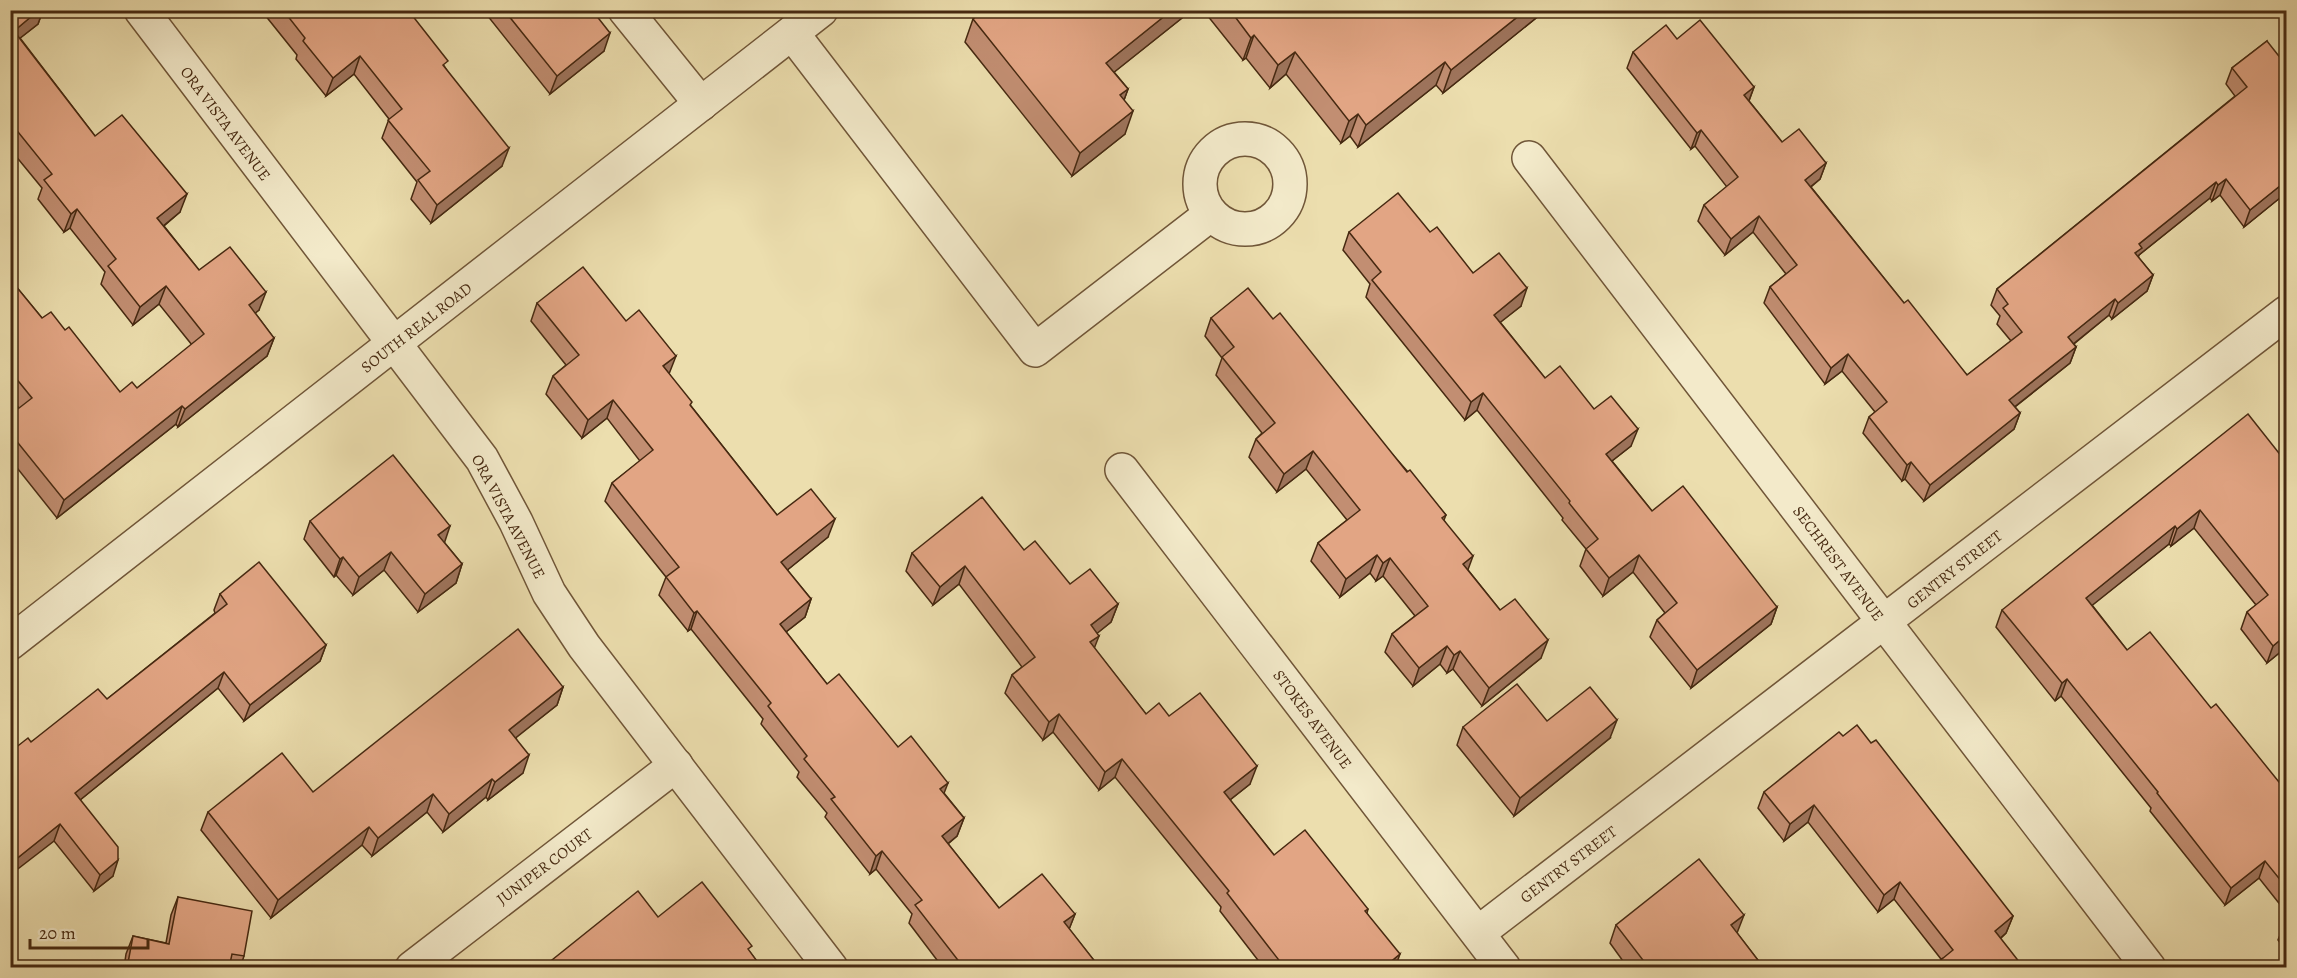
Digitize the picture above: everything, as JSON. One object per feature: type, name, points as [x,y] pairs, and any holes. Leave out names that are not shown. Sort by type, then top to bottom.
[{"type":"street","name":"ORA VISTA AVENUE","points":[[141,10],[482,459],[516,522],[549,593],[578,637],[831,968]]},
{"type":"street","points":[[625,10],[701,104]]},
{"type":"street","name":"SOUTH REAL ROAD","points":[[14,633],[395,343],[821,10]]},
{"type":"street","points":[[792,33],[1035,350],[1211,214]]},
{"type":"street","name":"SECHREST AVENUE","points":[[1529,158],[2149,968]]},
{"type":"street","name":"GENTRY STREET","points":[[1478,933],[2285,316]]},
{"type":"street","name":"STOKES AVENUE","points":[[1122,470],[1504,968]]},
{"type":"street","name":"JUNIPER COURT","points":[[412,968],[676,765]]},
{"type":"building","points":[[10,10],[39,10],[14,31],[95,136],[122,115],[187,194],[157,218],[199,270],[230,247],[266,292],[249,305],[274,338],[185,409],[182,406],[64,500],[10,433],[10,415],[32,398],[10,371],[10,279],[42,318],[51,312],[65,330],[69,327],[120,392],[132,382],[137,388],[204,334],[166,286],[140,307],[108,266],[116,259],[77,209],[71,214],[44,180],[52,174],[10,122]]},
{"type":"building","points":[[283,10],[408,10],[448,61],[443,65],[509,148],[437,205],[418,180],[430,171],[388,120],[402,109],[360,56],[333,78],[303,41],[305,38]]},
{"type":"building","points":[[504,10],[592,10],[610,33],[557,76]]},
{"type":"building","points":[[984,10],[1172,10],[1106,63],[1128,89],[1120,95],[1133,111],[1080,153],[973,19]]},
{"type":"building","points":[[1230,10],[1526,10],[1451,70],[1445,62],[1366,125],[1358,114],[1349,121],[1295,52],[1278,65],[1254,35],[1251,38]]},
{"type":"building","points":[[1700,20],[1754,87],[1744,95],[1782,142],[1799,129],[1826,163],[1805,180],[1904,303],[1908,300],[1967,375],[2022,332],[2003,308],[2008,304],[1997,289],[2247,87],[2232,68],[2267,41],[2282,60],[2286,56],[2286,181],[2250,210],[2226,179],[2218,185],[2216,182],[2139,244],[2142,248],[2135,253],[2153,275],[2118,303],[2115,299],[2068,337],[2076,347],[2009,400],[2020,413],[1930,485],[1911,462],[1907,465],[1869,417],[1887,402],[1848,354],[1831,368],[1770,287],[1797,265],[1759,216],[1731,239],[1704,205],[1738,177],[1701,130],[1697,133],[1633,52],[1666,25],[1677,39]]},
{"type":"building","points":[[1398,193],[1430,232],[1437,227],[1473,273],[1499,253],[1527,288],[1494,315],[1545,378],[1560,366],[1594,409],[1611,396],[1638,429],[1606,454],[1652,511],[1683,486],[1777,607],[1697,670],[1657,620],[1677,603],[1639,555],[1609,578],[1586,549],[1598,539],[1569,503],[1570,501],[1483,393],[1471,402],[1372,280],[1381,272],[1349,232]]},
{"type":"building","points":[[583,267],[626,321],[639,310],[676,356],[663,366],[692,402],[690,405],[777,515],[811,489],[835,519],[781,562],[811,599],[780,624],[827,684],[839,674],[898,747],[911,736],[948,783],[940,789],[964,818],[942,836],[999,908],[1042,874],[1075,914],[1064,922],[1100,968],[964,968],[915,905],[922,900],[882,851],[876,856],[831,799],[835,797],[804,759],[807,756],[768,706],[771,703],[697,611],[694,613],[666,577],[679,567],[612,483],[653,450],[613,400],[588,420],[553,376],[579,355],[537,303]]},
{"type":"building","points":[[1248,288],[1273,319],[1280,313],[1407,472],[1410,470],[1446,515],[1442,518],[1473,556],[1463,564],[1500,610],[1515,599],[1548,640],[1489,688],[1460,651],[1454,655],[1447,646],[1419,668],[1392,634],[1428,606],[1390,558],[1383,563],[1377,555],[1346,579],[1318,543],[1360,510],[1313,451],[1284,474],[1256,439],[1275,423],[1222,357],[1234,347],[1211,318]]},
{"type":"building","points":[[2248,414],[2286,462],[2286,635],[2273,646],[2247,612],[2268,595],[2200,510],[2177,529],[2175,526],[2086,598],[2127,650],[2150,632],[2211,708],[2216,704],[2283,787],[2285,786],[2286,887],[2265,861],[2231,888],[2158,792],[2067,679],[2062,683],[2002,610]]},
{"type":"building","points":[[393,455],[450,526],[438,535],[462,564],[425,594],[391,552],[359,577],[343,557],[340,559],[310,521]]},
{"type":"building","points":[[982,497],[1024,550],[1035,541],[1070,584],[1090,569],[1118,604],[1091,625],[1099,636],[1090,642],[1146,714],[1159,703],[1169,716],[1200,693],[1257,766],[1224,792],[1274,855],[1305,830],[1368,909],[1365,911],[1400,954],[1383,968],[1285,968],[1227,893],[1229,891],[1122,759],[1105,772],[1059,714],[1049,722],[1012,675],[1035,657],[965,566],[940,587],[912,553]]},
{"type":"building","points":[[259,562],[326,645],[250,705],[224,672],[75,793],[118,847],[118,860],[100,875],[60,824],[10,864],[10,752],[28,738],[31,742],[98,689],[107,699],[227,604],[220,594]]},
{"type":"building","points":[[518,629],[563,687],[509,730],[529,755],[495,782],[492,779],[449,814],[433,794],[378,838],[369,827],[278,900],[208,812],[282,753],[313,792]]},
{"type":"building","points":[[1517,684],[1547,721],[1590,687],[1617,720],[1520,798],[1463,727]]},
{"type":"building","points":[[1857,725],[1871,743],[1876,740],[2013,916],[1995,931],[2024,968],[1931,968],[1953,950],[1900,882],[1884,895],[1814,805],[1790,824],[1764,792],[1839,732],[1843,736]]},
{"type":"building","points":[[1699,859],[1744,915],[1731,925],[1764,968],[1649,968],[1616,925]]},
{"type":"building","points":[[702,882],[752,946],[748,949],[762,968],[707,968],[702,961],[694,968],[542,968],[638,891],[658,917]]},
{"type":"building","points":[[178,897],[252,911],[244,956],[232,954],[229,968],[127,968],[133,936],[169,944]]}]
